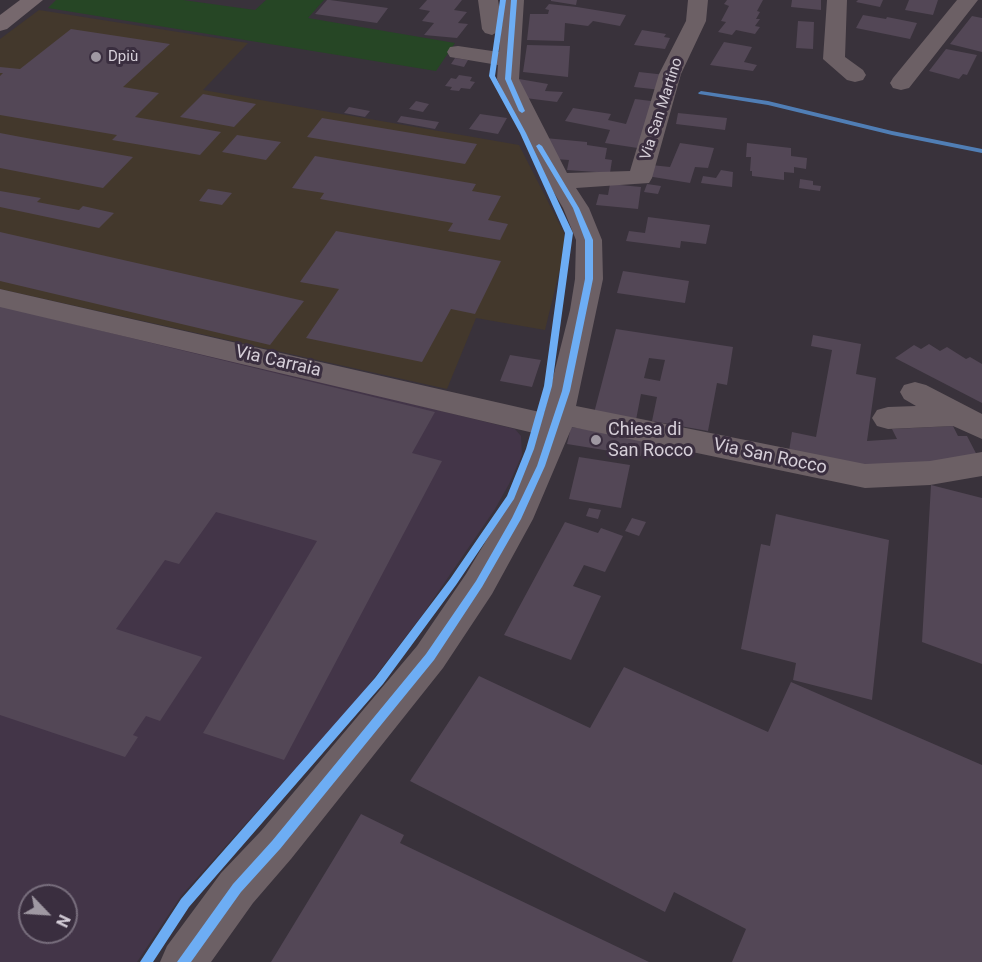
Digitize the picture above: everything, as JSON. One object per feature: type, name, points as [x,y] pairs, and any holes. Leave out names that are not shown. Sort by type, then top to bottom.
[{"type":"main road","points":[[0,24],[33,0]]},
{"type":"street","points":[[488,0],[492,29]]},
{"type":"street","points":[[183,962],[237,888],[430,657],[479,584],[516,519],[542,466],[558,420],[583,318],[589,279],[589,240],[576,208],[545,157],[508,79],[514,0]]},
{"type":"street","name":"Via San Martino","points":[[560,181],[639,178],[670,74],[696,21],[698,0]]},
{"type":"street","points":[[837,0],[834,59],[855,75]]},
{"type":"street","points":[[901,83],[968,0]]},
{"type":"street","points":[[458,52],[508,60]]},
{"type":"street","name":"Via Carraia","points":[[0,298],[558,420]]},
{"type":"street","points":[[915,392],[971,422]]},
{"type":"street","points":[[888,418],[971,422]]},
{"type":"street","name":"Via San Rocco","points":[[558,420],[865,476],[930,473],[982,464]]},
{"type":"shaded area","points":[[39,10],[248,43],[203,90],[519,145],[564,233],[564,252],[545,330],[476,318],[447,389],[0,289],[0,39]]},
{"type":"shaded area","points":[[0,303],[515,429],[521,436],[522,455],[509,484],[495,509],[423,614],[361,695],[181,896],[137,962],[0,962]]},
{"type":"green space","points":[[56,0],[183,0],[255,10],[266,0],[324,0],[308,18],[455,43],[436,71],[48,8]]},
{"type":"building","points":[[327,0],[388,8],[377,23],[315,14]]},
{"type":"building","points":[[427,0],[462,0],[454,10],[467,12],[458,23],[468,24],[457,38],[424,35],[434,23],[422,21],[430,11],[419,9]]},
{"type":"building","points":[[551,0],[577,0],[576,5]]},
{"type":"building","points":[[727,0],[763,0],[757,11],[760,12],[756,19],[760,19],[755,26],[760,27],[755,34],[736,30],[732,35],[718,32],[726,22],[721,21],[729,6],[724,4]]},
{"type":"building","points":[[792,0],[821,0],[821,10],[791,7]]},
{"type":"building","points":[[858,0],[883,0],[880,7],[856,2]]},
{"type":"building","points":[[909,0],[938,0],[933,15],[905,10]]},
{"type":"building","points":[[549,4],[626,15],[620,26],[593,21],[588,26],[565,23],[564,41],[527,40],[530,14],[548,14],[549,10],[545,9]]},
{"type":"building","points":[[863,15],[917,23],[910,39],[856,28]]},
{"type":"building","points":[[972,16],[982,18],[982,52],[950,44]]},
{"type":"building","points":[[798,21],[814,22],[813,49],[796,48]]},
{"type":"building","points":[[71,29],[170,44],[123,87],[159,93],[135,117],[221,132],[200,155],[112,140],[117,135],[0,115],[0,76],[3,73],[0,73],[0,67],[20,69]]},
{"type":"building","points":[[642,30],[666,34],[664,37],[670,38],[665,49],[634,45]]},
{"type":"building","points":[[724,42],[752,47],[744,62],[757,65],[753,71],[710,65]]},
{"type":"building","points":[[527,45],[570,46],[568,77],[523,72]]},
{"type":"building","points":[[946,49],[977,55],[967,75],[963,74],[959,79],[929,71]]},
{"type":"building","points":[[455,58],[468,60],[464,67],[451,64]]},
{"type":"building","points":[[639,72],[666,75],[661,90],[634,87]]},
{"type":"building","points":[[459,75],[472,77],[470,81],[475,82],[470,89],[450,90],[452,87],[445,86],[451,78],[456,79]]},
{"type":"building","points":[[519,79],[548,84],[545,91],[563,92],[557,102],[525,98]]},
{"type":"building","points":[[203,94],[256,104],[234,127],[180,117]]},
{"type":"building","points":[[635,99],[659,102],[644,149],[605,143],[610,130],[565,121],[573,108],[611,114],[608,120],[626,124]]},
{"type":"building","points":[[416,101],[429,104],[423,112],[409,109]]},
{"type":"building","points":[[349,107],[370,111],[365,117],[344,113]]},
{"type":"building","points":[[678,113],[727,118],[725,130],[676,124]]},
{"type":"building","points":[[480,114],[507,118],[498,134],[469,129]]},
{"type":"building","points":[[401,116],[439,122],[435,129],[397,122]]},
{"type":"building","points":[[322,118],[477,144],[465,164],[307,137]]},
{"type":"building","points":[[0,133],[133,157],[103,188],[0,168]]},
{"type":"building","points":[[237,135],[281,142],[266,160],[222,152]]},
{"type":"building","points":[[545,138],[587,142],[587,145],[607,148],[605,159],[612,160],[610,173],[567,170],[569,160],[555,159]]},
{"type":"building","points":[[680,143],[714,148],[708,168],[695,167],[690,183],[647,176],[651,165],[670,167]]},
{"type":"building","points":[[747,143],[791,148],[791,156],[807,158],[806,169],[794,167],[794,173],[784,172],[784,180],[752,176],[751,157],[746,157]]},
{"type":"building","points":[[315,156],[476,184],[472,191],[501,196],[488,220],[508,224],[500,240],[448,231],[453,223],[320,199],[324,193],[292,188]]},
{"type":"building","points":[[721,170],[733,172],[732,187],[701,183],[703,176],[716,178]]},
{"type":"building","points":[[800,179],[813,181],[813,185],[821,186],[820,191],[799,188]]},
{"type":"building","points":[[610,184],[641,187],[638,209],[596,205],[599,194],[608,195]]},
{"type":"building","points":[[647,184],[661,186],[658,194],[644,192]]},
{"type":"building","points":[[208,189],[232,193],[222,205],[199,201]]},
{"type":"building","points":[[0,191],[41,198],[37,202],[79,210],[83,206],[114,213],[99,228],[0,207]]},
{"type":"building","points":[[648,217],[710,225],[706,244],[681,241],[680,248],[626,241],[629,231],[645,233]]},
{"type":"building","points":[[336,231],[501,261],[475,314],[451,309],[422,362],[306,338],[339,289],[300,282]]},
{"type":"building","points":[[0,232],[304,301],[270,345],[0,281]]},
{"type":"building","points":[[623,271],[689,281],[685,303],[617,293]]},
{"type":"building","points":[[0,306],[435,412],[412,453],[442,461],[284,760],[203,733],[317,541],[216,512],[179,564],[165,560],[116,629],[202,657],[160,721],[146,716],[133,735],[138,737],[125,757],[0,715]]},
{"type":"building","points":[[616,329],[733,347],[727,385],[717,383],[708,431],[652,421],[657,397],[641,394],[636,420],[594,413]],"holes":[[[649,358],[665,360],[660,381],[644,378]]]},
{"type":"building","points":[[813,335],[861,344],[856,374],[876,378],[867,441],[897,439],[892,429],[953,426],[958,436],[967,436],[980,461],[864,467],[789,451],[792,432],[816,437],[832,350],[811,346]]},
{"type":"building","points":[[929,344],[940,351],[947,347],[966,359],[970,357],[982,364],[982,403],[895,358],[914,345],[921,349]]},
{"type":"building","points":[[510,355],[541,360],[532,387],[500,381]]},
{"type":"building","name":"Chiesa di San Rocco","points":[[571,427],[645,438],[641,456],[567,444]]},
{"type":"building","points":[[579,457],[630,465],[621,508],[569,499]]},
{"type":"building","points":[[931,485],[982,498],[982,664],[922,642]]},
{"type":"building","points":[[589,508],[601,510],[598,519],[586,516]]},
{"type":"building","points":[[776,514],[889,540],[872,700],[793,680],[796,663],[741,649],[761,544],[770,546]]},
{"type":"building","points":[[632,518],[646,522],[639,536],[625,531]]},
{"type":"building","points":[[565,522],[598,533],[601,528],[623,536],[605,572],[584,565],[573,586],[601,596],[571,660],[504,635]]},
{"type":"building","points":[[624,667],[768,732],[791,682],[982,765],[982,962],[732,962],[746,929],[674,892],[665,912],[410,781],[479,676],[590,728]]},
{"type":"building","points":[[361,814],[404,835],[400,843],[649,962],[271,962]]},
{"type":"waterway","points":[[701,93],[768,103],[892,133],[982,151]]},
{"type":"cycle path","points":[[146,962],[185,903],[379,681],[453,582],[511,497],[530,449],[548,386],[569,233],[523,133],[492,76],[503,0]]},
{"type":"cycle path","points":[[514,0],[508,79],[522,111]]},
{"type":"cycle path","points":[[183,962],[237,888],[276,845],[430,657],[479,584],[516,519],[541,466],[566,391],[589,279],[589,240],[576,208],[539,146]]},
{"type":"place","name":"Dpiù","points":[[96,57]]},
{"type":"place","name":"Chiesa di San Rocco","points":[[596,440]]}]
